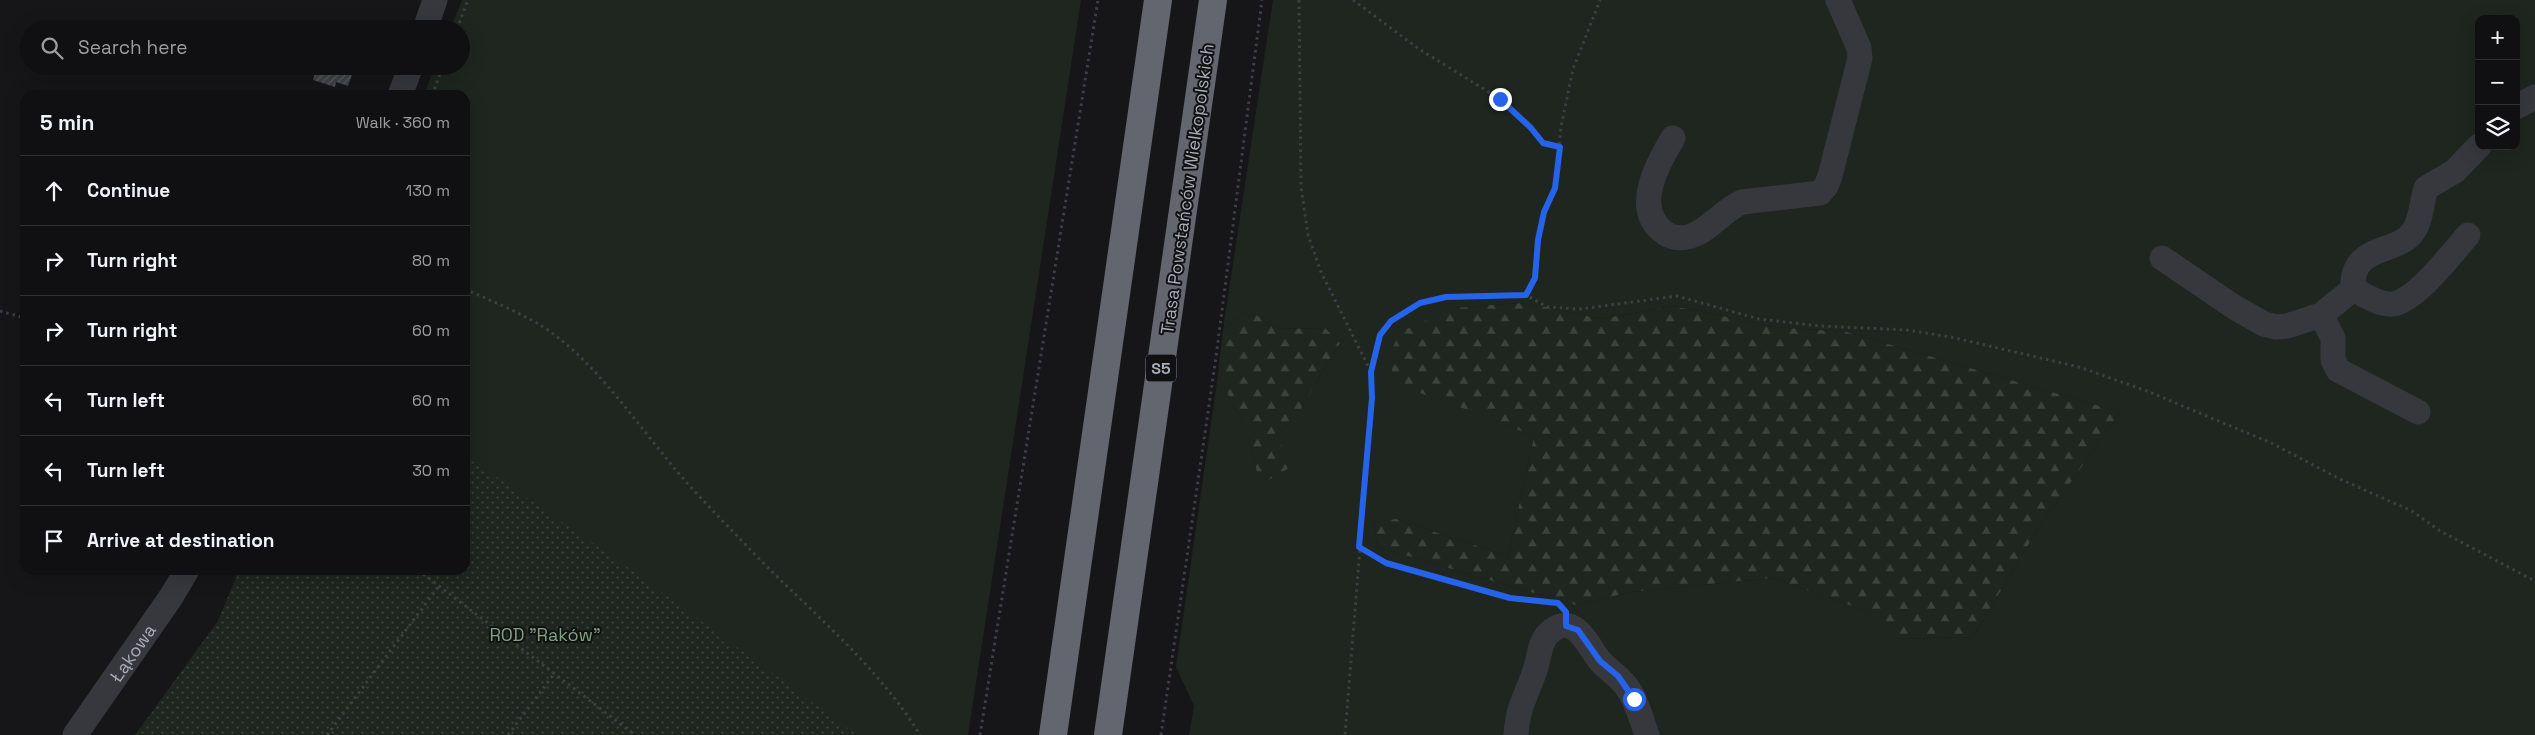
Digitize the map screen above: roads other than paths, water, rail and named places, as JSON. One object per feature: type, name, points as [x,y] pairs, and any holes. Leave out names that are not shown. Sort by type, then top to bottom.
[{"type":"highway","points":[[1053,735],[1158,0]]},
{"type":"highway","name":"Trasa Powstańców Wielkopolskich","points":[[1108,735],[1214,0]]},
{"type":"street","points":[[428,20],[436,0]]},
{"type":"street","points":[[1672,138],[1659,162],[1649,191],[1649,200],[1656,224],[1661,230],[1674,237],[1682,238],[1696,234],[1742,202],[1820,193],[1826,186],[1830,176],[1860,58],[1859,48],[1838,0]]},
{"type":"street","points":[[402,90],[407,75]]},
{"type":"street","points":[[2520,105],[2535,97]]},
{"type":"street","points":[[2353,289],[2353,282],[2362,261],[2372,254],[2407,238],[2414,231],[2426,188],[2454,171],[2476,150]]},
{"type":"street","points":[[2353,289],[2372,300],[2392,304],[2410,296],[2468,235]]},
{"type":"street","points":[[2162,258],[2226,302],[2264,324],[2287,326],[2321,315],[2353,289]]},
{"type":"street","points":[[2321,315],[2333,338],[2333,360],[2338,370],[2418,412]]},
{"type":"street","name":"Łąkowa","points":[[75,735],[171,597],[184,575]]},
{"type":"street","points":[[1516,735],[1520,705],[1534,675],[1543,642],[1552,630],[1566,626],[1578,630],[1600,661],[1626,686],[1634,699],[1647,735]]},
{"type":"park label","name":"ROD \"Raków\"","points":[[545,634]]}]
